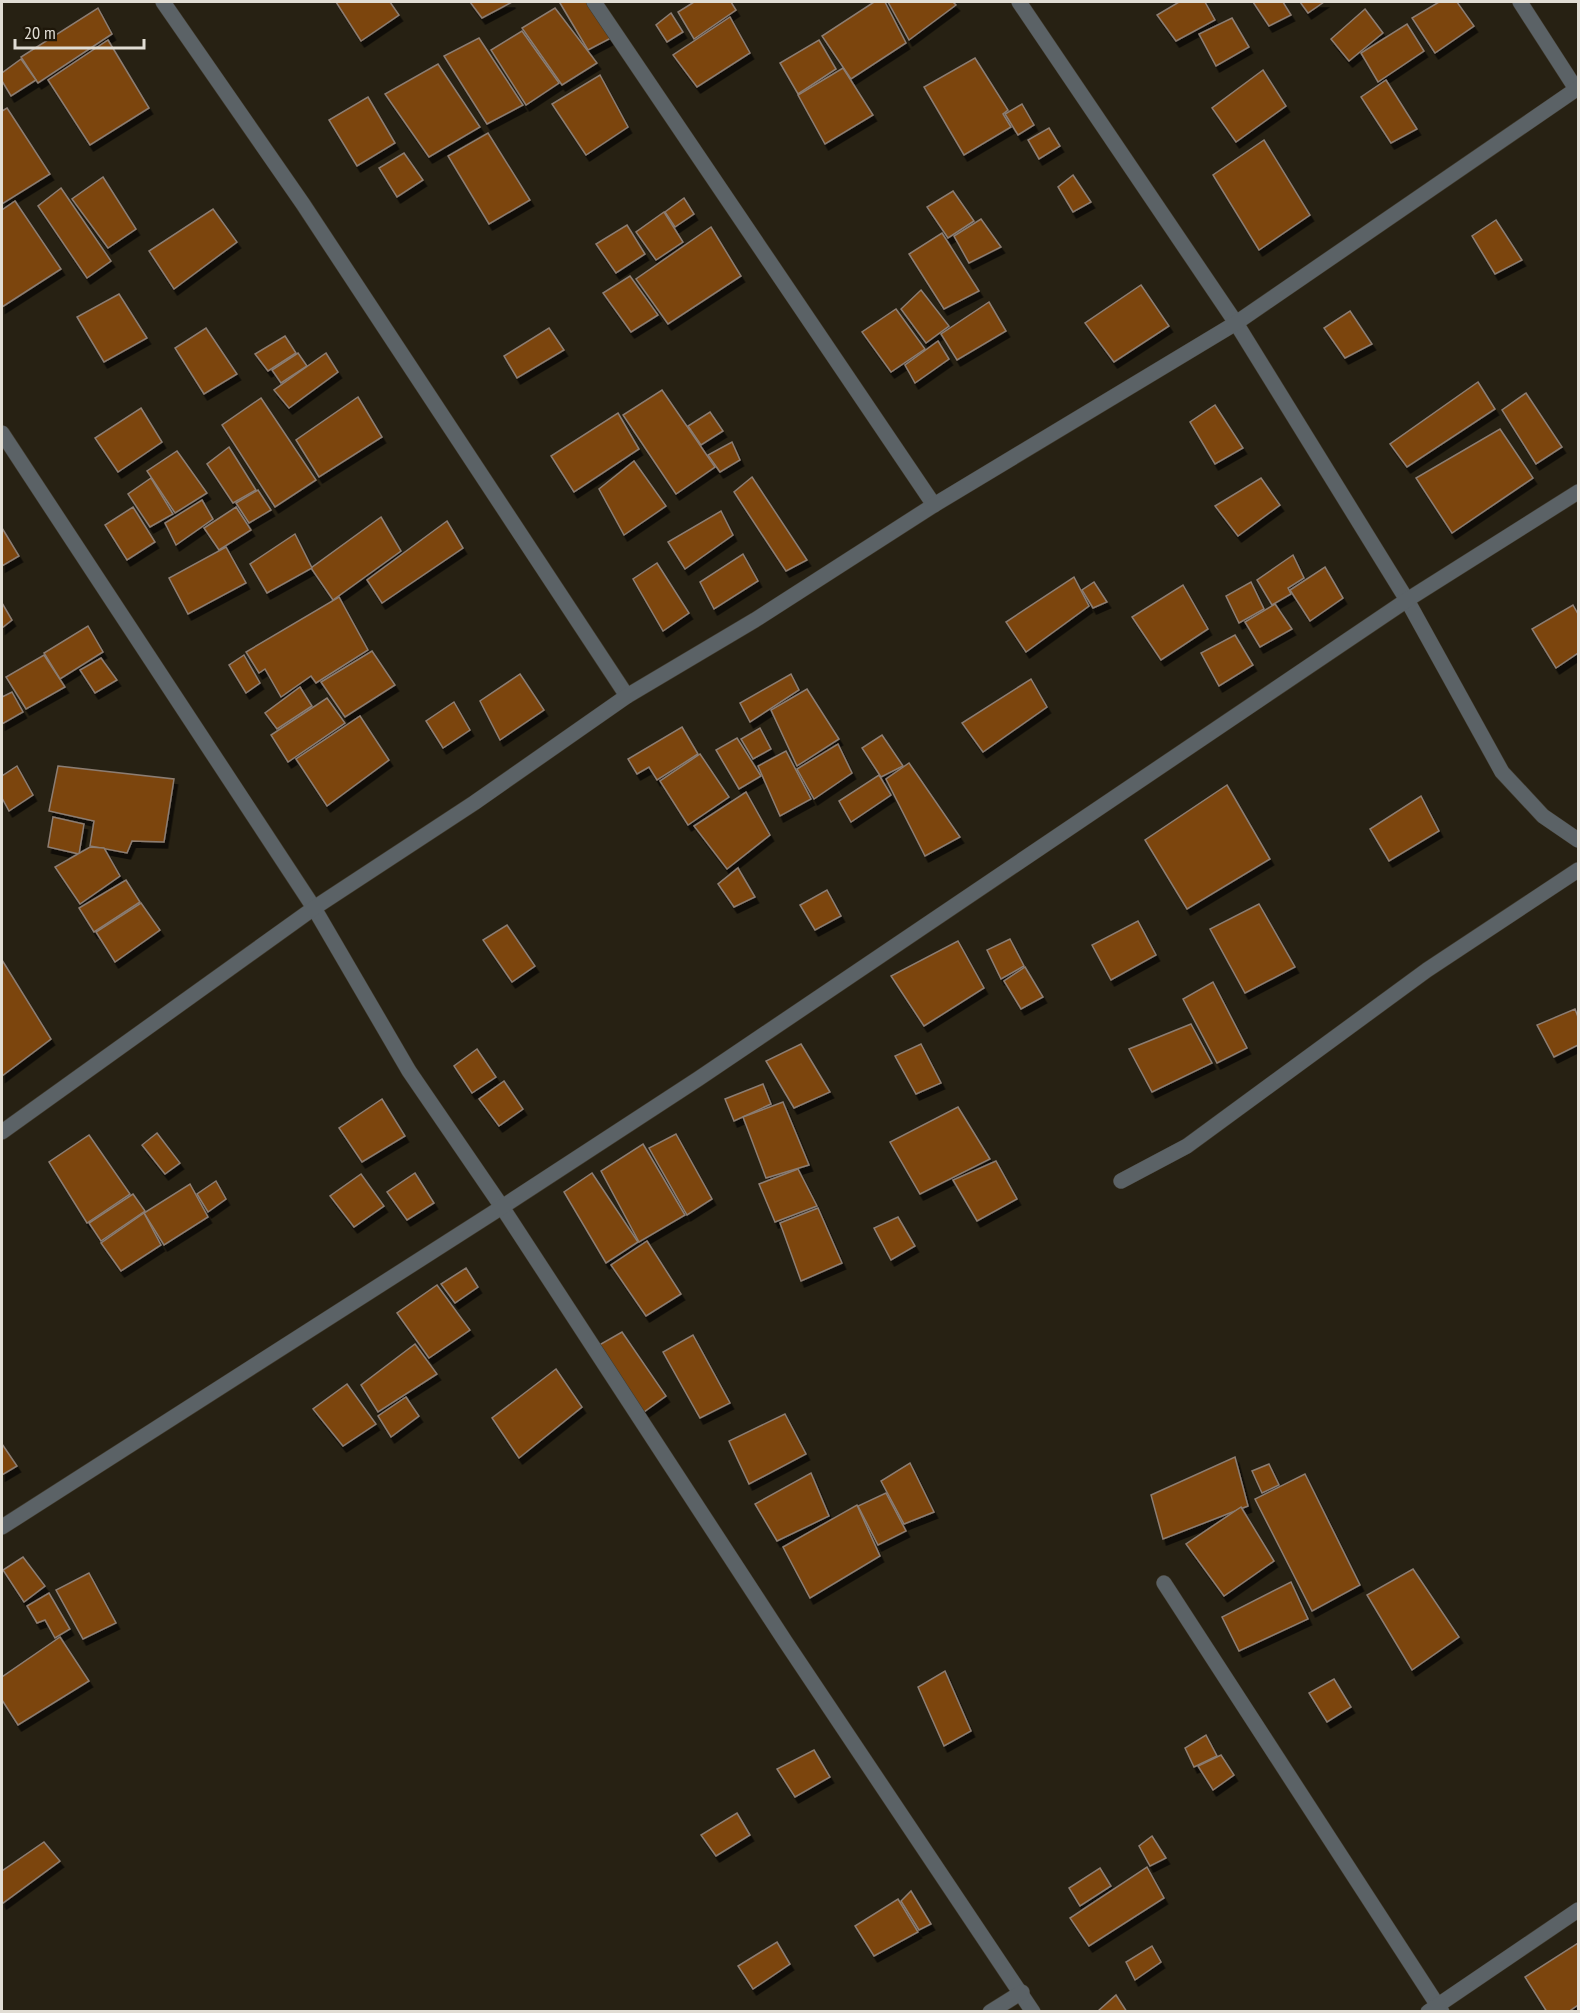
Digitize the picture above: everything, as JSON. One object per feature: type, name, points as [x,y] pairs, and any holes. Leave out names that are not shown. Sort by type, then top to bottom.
[{"type":"street","points":[[163,2],[303,204],[627,696]]},
{"type":"street","points":[[594,2],[934,505]]},
{"type":"street","points":[[1019,2],[1236,323],[1407,600],[1502,772],[1543,816],[1578,840]]},
{"type":"street","points":[[2,1132],[314,908],[474,803],[627,696],[754,620],[934,505],[1236,323],[1577,88],[1520,2]]},
{"type":"street","points":[[2,433],[314,908],[409,1071],[502,1207],[785,1641],[1022,1992],[1033,2012]]},
{"type":"street","points":[[2,1527],[698,1079],[1407,600],[1578,492]]},
{"type":"street","points":[[1121,1181],[1187,1146],[1427,970],[1578,870]]},
{"type":"street","points":[[1164,1583],[1436,2009],[1578,1910]]},
{"type":"street","points":[[990,2012],[1022,1992]]},
{"type":"building","points":[[336,2],[390,2],[399,15],[361,41]]},
{"type":"building","points":[[470,2],[512,2],[482,18]]},
{"type":"building","points":[[561,2],[589,2],[611,38],[588,50]]},
{"type":"building","points":[[694,2],[731,2],[736,10],[694,39],[678,12]]},
{"type":"building","points":[[874,2],[885,2],[906,43],[851,79],[822,36]]},
{"type":"building","points":[[888,2],[953,2],[956,5],[909,40]]},
{"type":"building","points":[[1179,2],[1205,2],[1215,20],[1176,41],[1157,15]]},
{"type":"building","points":[[1253,2],[1283,2],[1291,15],[1269,26]]},
{"type":"building","points":[[1300,2],[1324,2],[1308,13]]},
{"type":"building","points":[[1439,2],[1457,2],[1474,26],[1435,53],[1412,18]]},
{"type":"building","points":[[98,8],[112,34],[38,83],[21,57]]},
{"type":"building","points":[[555,8],[597,63],[562,85],[522,28]]},
{"type":"building","points":[[1365,9],[1383,33],[1349,61],[1331,39]]},
{"type":"building","points":[[671,13],[683,32],[667,42],[656,25]]},
{"type":"building","points":[[730,17],[750,53],[697,87],[673,55]]},
{"type":"building","points":[[1232,18],[1249,47],[1216,66],[1199,34]]},
{"type":"building","points":[[1407,24],[1424,51],[1378,82],[1361,53]]},
{"type":"building","points":[[522,31],[559,83],[526,105],[491,50]]},
{"type":"building","points":[[479,38],[523,105],[487,124],[444,56]]},
{"type":"building","points":[[108,40],[149,108],[90,145],[48,80]]},
{"type":"building","points":[[819,40],[836,69],[798,94],[780,63]]},
{"type":"building","points":[[975,58],[1008,110],[1003,114],[1011,127],[964,155],[924,87]]},
{"type":"building","points":[[21,59],[36,80],[11,96],[2,81],[2,73]]},
{"type":"building","points":[[438,64],[480,127],[429,157],[385,94]]},
{"type":"building","points":[[843,68],[873,115],[825,144],[798,95]]},
{"type":"building","points":[[1263,70],[1286,106],[1236,142],[1212,108]]},
{"type":"building","points":[[600,75],[628,127],[586,155],[552,104]]},
{"type":"building","points":[[1386,80],[1417,129],[1391,143],[1361,97]]},
{"type":"building","points":[[368,97],[395,143],[357,166],[329,120]]},
{"type":"building","points":[[1022,104],[1034,125],[1018,135],[1005,114]]},
{"type":"building","points":[[7,108],[50,174],[2,204],[2,111]]},
{"type":"building","points":[[1049,128],[1060,146],[1039,159],[1028,140]]},
{"type":"building","points":[[488,133],[530,200],[489,224],[448,156]]},
{"type":"building","points":[[1264,140],[1310,215],[1259,250],[1213,175]]},
{"type":"building","points":[[404,153],[423,180],[397,197],[379,168]]},
{"type":"building","points":[[1073,175],[1091,202],[1073,212],[1058,187]]},
{"type":"building","points":[[103,177],[136,229],[108,248],[72,199]]},
{"type":"building","points":[[61,188],[111,261],[87,278],[38,206]]},
{"type":"building","points":[[953,191],[974,221],[948,238],[927,207]]},
{"type":"building","points":[[684,198],[694,214],[675,227],[665,212]]},
{"type":"building","points":[[15,201],[61,269],[2,307],[2,210]]},
{"type":"building","points":[[213,209],[237,242],[174,289],[149,251]]},
{"type":"building","points":[[664,212],[683,242],[656,260],[636,232]]},
{"type":"building","points":[[981,219],[1001,247],[969,263],[954,236]]},
{"type":"building","points":[[1496,220],[1522,260],[1495,274],[1472,236]]},
{"type":"building","points":[[627,225],[645,254],[616,273],[596,244]]},
{"type":"building","points":[[711,227],[741,276],[668,324],[636,279]]},
{"type":"building","points":[[942,233],[979,291],[944,309],[909,254]]},
{"type":"building","points":[[630,276],[658,315],[631,332],[603,293]]},
{"type":"building","points":[[1141,285],[1169,326],[1114,362],[1085,323]]},
{"type":"building","points":[[921,290],[949,326],[926,343],[901,309]]},
{"type":"building","points":[[119,294],[147,338],[104,362],[77,317]]},
{"type":"building","points":[[989,302],[1006,331],[957,360],[941,334]]},
{"type":"building","points":[[896,309],[925,349],[891,372],[862,332]]},
{"type":"building","points":[[1350,311],[1372,344],[1345,358],[1324,328]]},
{"type":"building","points":[[206,328],[237,374],[204,394],[175,348]]},
{"type":"building","points":[[549,328],[564,350],[517,378],[504,356]]},
{"type":"building","points":[[285,336],[296,353],[268,371],[255,354]]},
{"type":"building","points":[[938,341],[949,359],[915,383],[905,365]]},
{"type":"building","points":[[298,353],[307,366],[281,383],[272,370]]},
{"type":"building","points":[[326,353],[338,372],[289,408],[274,390]]},
{"type":"building","points":[[1478,382],[1495,409],[1407,467],[1390,444]]},
{"type":"building","points":[[662,390],[715,467],[676,494],[623,415]]},
{"type":"building","points":[[1526,393],[1562,447],[1536,464],[1502,410]]},
{"type":"building","points":[[358,397],[382,437],[319,477],[296,440]]},
{"type":"building","points":[[261,398],[316,480],[275,507],[222,425]]},
{"type":"building","points":[[1215,405],[1243,448],[1215,464],[1190,422]]},
{"type":"building","points":[[141,408],[162,442],[118,472],[95,438]]},
{"type":"building","points":[[710,412],[723,431],[701,445],[688,426]]},
{"type":"building","points":[[618,413],[639,449],[574,492],[551,456]]},
{"type":"building","points":[[1500,429],[1533,478],[1452,533],[1416,478]]},
{"type":"building","points":[[732,442],[740,460],[720,472],[708,455]]},
{"type":"building","points":[[229,447],[256,490],[233,503],[207,464]]},
{"type":"building","points":[[177,451],[207,493],[175,513],[147,471]]},
{"type":"building","points":[[634,461],[666,506],[624,535],[599,489]]},
{"type":"building","points":[[752,477],[807,560],[786,571],[734,492]]},
{"type":"building","points":[[151,478],[173,514],[150,527],[128,494]]},
{"type":"building","points":[[1261,478],[1280,505],[1238,536],[1215,506]]},
{"type":"building","points":[[258,490],[271,510],[249,523],[236,503]]},
{"type":"building","points":[[202,500],[213,519],[176,545],[165,523]]},
{"type":"building","points":[[133,507],[155,542],[127,560],[105,525]]},
{"type":"building","points":[[236,507],[251,530],[219,550],[204,528]]},
{"type":"building","points":[[721,511],[733,535],[685,569],[668,542]]},
{"type":"building","points":[[381,517],[401,551],[333,600],[311,568]]},
{"type":"building","points":[[447,521],[463,548],[382,603],[367,580]]},
{"type":"building","points":[[2,528],[19,556],[2,566]]},
{"type":"building","points":[[295,534],[312,568],[267,593],[250,564]]},
{"type":"building","points":[[226,547],[246,583],[188,614],[169,578]]},
{"type":"building","points":[[743,554],[758,581],[714,609],[700,582]]},
{"type":"building","points":[[1293,555],[1304,578],[1288,588],[1291,594],[1272,605],[1257,580]]},
{"type":"building","points":[[657,563],[689,613],[663,631],[633,579]]},
{"type":"building","points":[[1325,567],[1343,598],[1310,621],[1290,590]]},
{"type":"building","points":[[1074,577],[1089,606],[1026,652],[1006,622]]},
{"type":"building","points":[[1094,582],[1107,602],[1093,608],[1082,590]]},
{"type":"building","points":[[1251,582],[1264,609],[1239,623],[1226,596]]},
{"type":"building","points":[[1183,585],[1208,629],[1161,660],[1132,617]]},
{"type":"building","points":[[339,597],[368,650],[316,683],[311,676],[281,697],[265,669],[259,673],[246,652]]},
{"type":"building","points":[[2,603],[12,620],[2,628]]},
{"type":"building","points":[[1275,604],[1292,629],[1260,647],[1245,622]]},
{"type":"building","points":[[1573,605],[1578,614],[1578,653],[1556,668],[1532,629]]},
{"type":"building","points":[[88,626],[103,652],[60,679],[44,653]]},
{"type":"building","points":[[1235,635],[1253,665],[1219,686],[1201,653]]},
{"type":"building","points":[[372,651],[395,685],[345,717],[321,682]]},
{"type":"building","points":[[44,655],[65,687],[26,709],[6,677]]},
{"type":"building","points":[[244,655],[260,683],[246,693],[229,665]]},
{"type":"building","points":[[101,658],[117,680],[95,693],[80,670]]},
{"type":"building","points":[[520,674],[544,710],[500,740],[480,701]]},
{"type":"building","points":[[791,674],[799,690],[750,722],[740,703]]},
{"type":"building","points":[[1031,679],[1047,707],[983,752],[962,723]]},
{"type":"building","points":[[300,687],[312,706],[277,729],[265,713]]},
{"type":"building","points":[[807,689],[839,739],[797,766],[771,710]]},
{"type":"building","points":[[12,692],[23,712],[2,724],[2,697]]},
{"type":"building","points":[[327,698],[345,723],[288,762],[271,735]]},
{"type":"building","points":[[454,702],[470,730],[443,748],[426,721]]},
{"type":"building","points":[[360,716],[389,760],[327,806],[296,759]]},
{"type":"building","points":[[682,727],[698,754],[657,780],[649,767],[637,774],[628,759]]},
{"type":"building","points":[[760,728],[771,749],[753,759],[741,739]]},
{"type":"building","points":[[882,735],[903,766],[881,777],[862,748]]},
{"type":"building","points":[[737,738],[761,776],[739,789],[716,750]]},
{"type":"building","points":[[838,744],[852,773],[814,799],[797,769]]},
{"type":"building","points":[[786,751],[811,799],[780,816],[758,766]]},
{"type":"building","points":[[700,754],[729,797],[688,825],[660,781]]},
{"type":"building","points":[[909,763],[960,837],[925,856],[886,779]]},
{"type":"building","points":[[17,766],[33,795],[9,811],[2,798],[2,776]]},
{"type":"building","points":[[58,766],[174,779],[164,842],[132,841],[127,853],[90,846],[94,821],[49,811]]},
{"type":"building","points":[[879,775],[891,795],[851,822],[839,801]]},
{"type":"building","points":[[1227,785],[1270,859],[1187,909],[1145,840]]},
{"type":"building","points":[[746,792],[770,835],[727,869],[694,826]]},
{"type":"building","points":[[1421,796],[1439,831],[1389,861],[1370,829]]},
{"type":"building","points":[[53,817],[84,824],[79,854],[48,847]]},
{"type":"building","points":[[90,847],[104,848],[120,876],[80,904],[55,867]]},
{"type":"building","points":[[738,868],[755,897],[734,907],[718,884]]},
{"type":"building","points":[[126,880],[140,902],[94,932],[79,908]]},
{"type":"building","points":[[827,890],[841,916],[815,930],[800,905]]},
{"type":"building","points":[[141,903],[160,930],[115,962],[96,932]]},
{"type":"building","points":[[1259,904],[1295,967],[1245,993],[1210,929]]},
{"type":"building","points":[[1138,921],[1156,955],[1111,980],[1092,945]]},
{"type":"building","points":[[507,925],[535,966],[512,982],[483,940]]},
{"type":"building","points":[[1010,939],[1024,966],[1001,979],[987,950]]},
{"type":"building","points":[[958,941],[984,988],[924,1026],[891,976]]},
{"type":"building","points":[[2,960],[51,1039],[2,1076]]},
{"type":"building","points":[[1025,967],[1043,997],[1021,1009],[1004,981]]},
{"type":"building","points":[[1213,982],[1247,1048],[1217,1063],[1183,999]]},
{"type":"building","points":[[1575,1009],[1578,1017],[1578,1045],[1554,1057],[1537,1025]]},
{"type":"building","points":[[1191,1024],[1212,1063],[1152,1092],[1129,1049]]},
{"type":"building","points":[[801,1044],[830,1092],[794,1108],[766,1061]]},
{"type":"building","points":[[921,1044],[941,1083],[916,1094],[895,1056]]},
{"type":"building","points":[[477,1049],[496,1077],[472,1093],[454,1066]]},
{"type":"building","points":[[504,1081],[523,1109],[499,1126],[479,1099]]},
{"type":"building","points":[[763,1084],[771,1104],[734,1121],[725,1099]]},
{"type":"building","points":[[382,1099],[405,1136],[362,1162],[339,1128]]},
{"type":"building","points":[[783,1102],[809,1165],[766,1178],[743,1117]]},
{"type":"building","points":[[958,1107],[990,1159],[920,1194],[890,1142]]},
{"type":"building","points":[[157,1133],[180,1163],[165,1174],[142,1145]]},
{"type":"building","points":[[676,1134],[712,1199],[687,1215],[649,1148]]},
{"type":"building","points":[[89,1135],[130,1194],[87,1223],[49,1162]]},
{"type":"building","points":[[643,1144],[685,1215],[639,1242],[601,1171]]},
{"type":"building","points":[[996,1161],[1017,1199],[977,1221],[953,1180]]},
{"type":"building","points":[[798,1169],[817,1206],[775,1222],[759,1184]]},
{"type":"building","points":[[415,1173],[434,1203],[407,1220],[387,1192]]},
{"type":"building","points":[[592,1173],[638,1242],[606,1263],[564,1192]]},
{"type":"building","points":[[361,1174],[384,1206],[354,1227],[330,1196]]},
{"type":"building","points":[[216,1181],[226,1199],[208,1212],[197,1194]]},
{"type":"building","points":[[190,1184],[208,1217],[164,1245],[144,1213]]},
{"type":"building","points":[[133,1194],[145,1211],[101,1241],[89,1223]]},
{"type":"building","points":[[818,1208],[842,1263],[801,1281],[780,1223]]},
{"type":"building","points":[[144,1213],[161,1245],[121,1271],[101,1243]]},
{"type":"building","points":[[898,1217],[915,1246],[891,1260],[874,1228]]},
{"type":"building","points":[[647,1241],[681,1294],[646,1316],[611,1265]]},
{"type":"building","points":[[466,1268],[478,1287],[455,1303],[441,1284]]},
{"type":"building","points":[[437,1285],[470,1330],[429,1358],[397,1313]]},
{"type":"building","points":[[622,1332],[666,1396],[637,1417],[594,1348]]},
{"type":"building","points":[[693,1335],[730,1403],[700,1418],[663,1352]]},
{"type":"building","points":[[415,1344],[437,1374],[378,1412],[361,1385]]},
{"type":"building","points":[[556,1369],[582,1407],[519,1458],[492,1418]]},
{"type":"building","points":[[347,1384],[376,1424],[343,1446],[313,1409]]},
{"type":"building","points":[[406,1397],[419,1416],[391,1437],[378,1416]]},
{"type":"building","points":[[785,1414],[806,1454],[749,1484],[729,1441]]},
{"type":"building","points":[[2,1444],[17,1466],[2,1475]]},
{"type":"building","points":[[1235,1457],[1248,1506],[1163,1539],[1151,1495]]},
{"type":"building","points":[[910,1463],[934,1512],[904,1524],[881,1481]]},
{"type":"building","points":[[1269,1464],[1279,1485],[1262,1493],[1252,1471]]},
{"type":"building","points":[[811,1473],[829,1516],[777,1541],[755,1504]]},
{"type":"building","points":[[1305,1474],[1360,1585],[1312,1611],[1255,1499]]},
{"type":"building","points":[[886,1493],[906,1531],[878,1545],[858,1506]]},
{"type":"building","points":[[857,1505],[880,1556],[810,1598],[783,1547]]},
{"type":"building","points":[[1241,1507],[1274,1561],[1224,1596],[1186,1544]]},
{"type":"building","points":[[23,1557],[45,1586],[24,1602],[3,1570]]},
{"type":"building","points":[[1413,1569],[1459,1637],[1412,1670],[1367,1595]]},
{"type":"building","points":[[89,1573],[116,1623],[83,1639],[56,1590]]},
{"type":"building","points":[[1291,1582],[1308,1619],[1239,1651],[1222,1617]]},
{"type":"building","points":[[49,1593],[70,1629],[55,1638],[45,1620],[37,1623],[27,1606]]},
{"type":"building","points":[[60,1637],[89,1681],[18,1725],[2,1700],[2,1677]]},
{"type":"building","points":[[945,1671],[971,1731],[944,1746],[918,1687]]},
{"type":"building","points":[[1334,1679],[1351,1707],[1327,1722],[1309,1693]]},
{"type":"building","points":[[1206,1735],[1217,1756],[1194,1767],[1185,1748]]},
{"type":"building","points":[[814,1750],[830,1777],[795,1797],[777,1769]]},
{"type":"building","points":[[1221,1755],[1234,1775],[1213,1790],[1198,1766]]},
{"type":"building","points":[[737,1813],[750,1835],[716,1856],[701,1835]]},
{"type":"building","points":[[1152,1836],[1166,1858],[1150,1866],[1139,1846]]},
{"type":"building","points":[[44,1842],[60,1861],[3,1903],[2,1871]]},
{"type":"building","points":[[1147,1867],[1164,1898],[1089,1946],[1070,1918]]},
{"type":"building","points":[[1100,1868],[1111,1886],[1080,1906],[1069,1888]]},
{"type":"building","points":[[911,1891],[931,1924],[919,1930],[901,1901]]},
{"type":"building","points":[[898,1899],[918,1932],[874,1956],[855,1926]]},
{"type":"building","points":[[777,1942],[790,1964],[753,1989],[738,1966]]},
{"type":"building","points":[[1578,1943],[1578,2005],[1568,2012],[1547,2012],[1525,1977]]},
{"type":"building","points":[[1152,1946],[1161,1962],[1135,1980],[1126,1962]]},
{"type":"building","points":[[1116,1995],[1127,2012],[1098,2011]]}]
